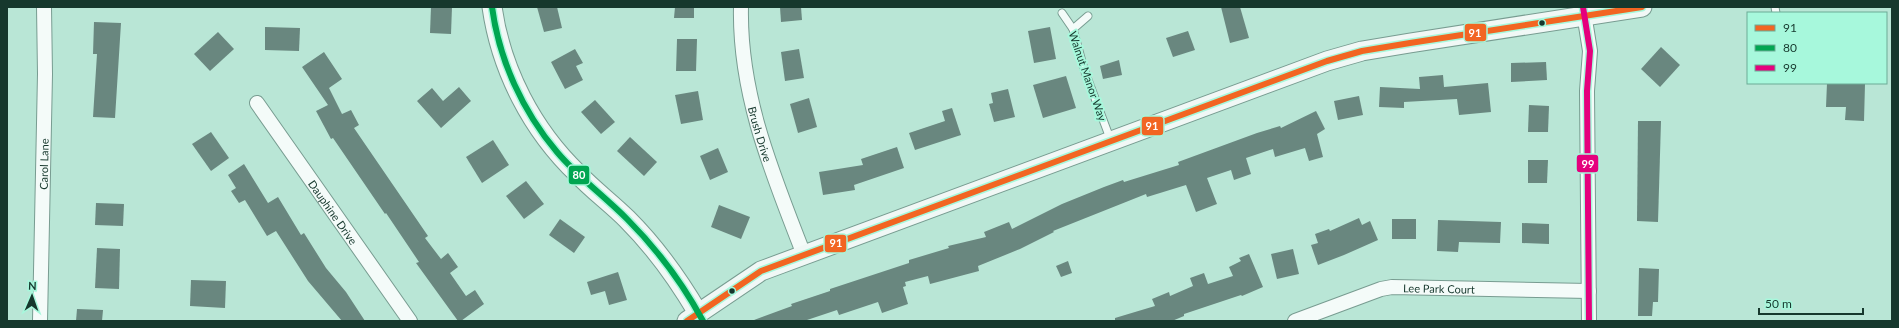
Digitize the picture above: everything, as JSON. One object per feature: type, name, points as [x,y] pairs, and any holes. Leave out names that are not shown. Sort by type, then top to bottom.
[{"type":"main road","points":[[492,7],[500,45],[511,78],[524,105],[538,127],[557,152],[578,174],[627,219],[655,250],[679,281],[696,318],[761,271],[1326,61],[1362,51],[1584,12],[1642,7]]},
{"type":"street","name":"Carol Lane","points":[[40,321],[45,74],[44,7]]},
{"type":"street","name":"Brush Drive","points":[[741,7],[743,61],[747,87],[756,123],[804,256]]},
{"type":"street","points":[[1584,12],[1590,51],[1587,90],[1589,321]]},
{"type":"street","name":"Dauphine Drive","points":[[257,103],[410,321]]},
{"type":"street","name":"Lee Park Court","points":[[1295,321],[1392,287],[1589,290]]},
{"type":"lane","name":"Walnut Manor Way","points":[[1062,13],[1073,29],[1084,70],[1111,141]]},
{"type":"lane","points":[[1073,29],[1088,16]]},
{"type":"building","points":[[431,7],[452,7],[451,34],[430,33]]},
{"type":"building","points":[[537,7],[557,7],[562,28],[544,32]]},
{"type":"building","points":[[675,7],[694,7],[694,18],[674,18]]},
{"type":"building","points":[[780,7],[801,7],[802,20],[781,22]]},
{"type":"building","points":[[1221,7],[1240,7],[1249,38],[1230,43]]},
{"type":"building","points":[[94,22],[121,23],[115,118],[93,117],[97,54],[93,54]]},
{"type":"building","points":[[265,27],[300,28],[299,51],[265,50]]},
{"type":"building","points":[[1050,27],[1056,59],[1034,63],[1028,31]]},
{"type":"building","points":[[1188,31],[1195,50],[1173,57],[1166,38]]},
{"type":"building","points":[[218,32],[234,49],[210,71],[194,54]]},
{"type":"building","points":[[677,39],[697,39],[696,71],[676,71]]},
{"type":"building","points":[[1661,47],[1680,65],[1660,87],[1641,69]]},
{"type":"building","points":[[575,49],[583,63],[576,66],[583,80],[565,89],[551,62]]},
{"type":"building","points":[[799,49],[804,78],[785,81],[781,52]]},
{"type":"building","points":[[324,52],[342,79],[329,88],[342,114],[351,110],[359,125],[354,128],[428,236],[425,238],[441,259],[448,253],[458,267],[450,273],[466,296],[475,290],[484,304],[461,321],[458,321],[416,263],[419,262],[333,138],[331,139],[316,111],[328,105],[302,67]]},
{"type":"building","points":[[1119,60],[1122,75],[1103,79],[1100,66]]},
{"type":"building","points":[[1546,62],[1547,80],[1511,82],[1511,63]]},
{"type":"building","points":[[1443,75],[1444,87],[1488,83],[1491,112],[1459,115],[1457,99],[1404,102],[1404,108],[1379,107],[1380,87],[1420,89],[1419,77]]},
{"type":"building","points":[[1066,76],[1076,108],[1043,118],[1033,85]]},
{"type":"building","points":[[1827,84],[1865,84],[1864,121],[1845,120],[1846,107],[1826,107]]},
{"type":"building","points":[[459,87],[471,101],[441,128],[417,101],[432,88],[443,101]]},
{"type":"building","points":[[1008,89],[1015,117],[994,122],[989,104],[993,103],[991,93]]},
{"type":"building","points":[[698,91],[703,120],[681,124],[675,95]]},
{"type":"building","points":[[1359,96],[1363,115],[1338,120],[1334,101]]},
{"type":"building","points":[[809,98],[817,127],[798,133],[790,104]]},
{"type":"building","points":[[595,100],[615,122],[601,134],[581,112]]},
{"type":"building","points":[[1529,105],[1549,106],[1548,132],[1528,132]]},
{"type":"building","points":[[952,108],[961,135],[915,150],[909,133],[945,121],[942,111]]},
{"type":"building","points":[[1316,111],[1325,129],[1317,134],[1323,157],[1309,161],[1305,148],[1275,157],[1273,149],[1246,158],[1251,174],[1234,180],[1231,170],[1207,178],[1217,204],[1196,212],[1186,185],[1147,197],[1146,194],[1053,231],[1054,232],[1020,249],[978,266],[979,271],[930,284],[928,276],[905,282],[906,286],[903,287],[908,304],[882,313],[878,302],[839,315],[837,310],[804,321],[754,321],[792,306],[791,304],[830,291],[830,289],[909,263],[909,260],[949,248],[948,246],[986,237],[984,232],[1009,222],[1012,229],[1062,204],[1104,187],[1123,180],[1124,182],[1179,165],[1178,162],[1257,133],[1280,126],[1281,128]]},
{"type":"building","points":[[1638,121],[1661,121],[1658,222],[1637,221]]},
{"type":"building","points":[[211,132],[229,158],[211,171],[192,144]]},
{"type":"building","points":[[630,137],[657,162],[644,176],[617,151]]},
{"type":"building","points":[[493,140],[509,165],[482,183],[466,157]]},
{"type":"building","points":[[897,147],[904,168],[854,185],[855,190],[823,195],[819,172],[863,165],[861,159]]},
{"type":"building","points":[[718,148],[728,172],[710,180],[700,156]]},
{"type":"building","points":[[1528,160],[1548,160],[1547,183],[1528,183]]},
{"type":"building","points":[[244,164],[268,203],[278,197],[301,235],[304,233],[326,268],[346,292],[365,321],[342,321],[308,281],[276,231],[267,236],[245,200],[239,203],[231,191],[236,188],[228,175]]},
{"type":"building","points":[[526,181],[544,204],[524,219],[506,196]]},
{"type":"building","points":[[96,203],[124,204],[123,226],[95,225]]},
{"type":"building","points":[[719,205],[750,217],[741,239],[711,227]]},
{"type":"building","points":[[1359,218],[1362,225],[1370,221],[1378,240],[1318,265],[1311,245],[1318,243],[1315,234],[1329,229],[1330,231]]},
{"type":"building","points":[[560,219],[585,237],[574,253],[549,235]]},
{"type":"building","points":[[1392,219],[1416,219],[1416,239],[1392,239]]},
{"type":"building","points":[[1438,220],[1501,222],[1500,243],[1459,242],[1458,252],[1437,251]]},
{"type":"building","points":[[1522,223],[1549,224],[1549,244],[1522,243]]},
{"type":"building","points":[[97,248],[120,249],[119,289],[95,288]]},
{"type":"building","points":[[1293,249],[1299,274],[1277,279],[1271,254]]},
{"type":"building","points":[[1249,254],[1263,287],[1242,296],[1241,295],[1184,314],[1184,316],[1172,321],[1115,321],[1115,318],[1155,306],[1152,299],[1169,292],[1170,296],[1193,286],[1190,278],[1204,273],[1208,284],[1233,276],[1229,267],[1241,261],[1239,258]]},
{"type":"building","points":[[1068,261],[1072,273],[1061,277],[1056,266]]},
{"type":"building","points":[[1639,268],[1659,269],[1658,302],[1653,302],[1652,316],[1638,316]]},
{"type":"building","points":[[618,272],[627,300],[609,305],[605,291],[591,295],[587,282]]},
{"type":"building","points":[[191,280],[226,281],[225,308],[190,306]]},
{"type":"building","points":[[77,309],[103,310],[102,321],[76,321]]},
{"type":"transit line","name":"80","points":[[492,7],[495,27],[507,66],[523,103],[533,120],[565,161],[627,219],[649,242],[678,280],[703,321]]},
{"type":"transit line","name":"99","points":[[1583,7],[1590,51],[1587,91],[1589,321]]},
{"type":"transit line","name":"91","points":[[687,321],[761,271],[1327,61],[1362,51],[1642,7]]}]
